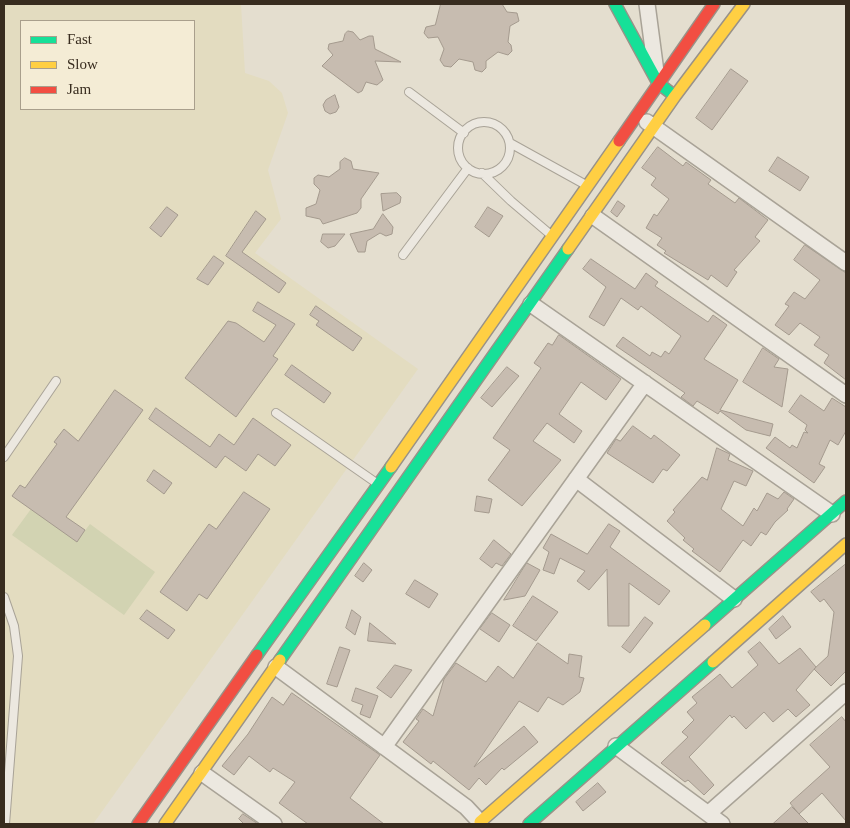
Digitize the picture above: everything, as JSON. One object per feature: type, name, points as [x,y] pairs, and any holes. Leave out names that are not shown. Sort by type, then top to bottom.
[{"type":"main road","points":[[615,4],[658,84],[675,96]]},
{"type":"main road","points":[[138,824],[553,237],[714,4]]},
{"type":"main road","points":[[165,824],[593,216],[675,96],[745,4]]},
{"type":"main road","points":[[478,823],[846,501]]},
{"type":"main road","points":[[528,824],[846,544]]},
{"type":"main road","points":[[478,823],[492,820],[498,823]]},
{"type":"street","points":[[647,4],[658,84]]},
{"type":"street","points":[[637,115],[846,263]]},
{"type":"street","points":[[593,216],[846,395]]},
{"type":"street","points":[[531,304],[832,514]]},
{"type":"street","points":[[384,747],[645,383]]},
{"type":"street","points":[[576,479],[734,599]]},
{"type":"street","points":[[276,667],[466,807],[478,823]]},
{"type":"street","points":[[709,813],[846,692]]},
{"type":"street","points":[[616,746],[722,824]]},
{"type":"street","points":[[202,773],[274,824]]},
{"type":"lane","points":[[409,92],[464,133]]},
{"type":"lane","points":[[484,122],[497,125],[506,133],[510,143],[510,152],[502,166],[493,172],[482,173],[468,168],[459,152],[458,144],[464,133],[474,124],[484,122]]},
{"type":"lane","points":[[510,143],[588,186]]},
{"type":"lane","points":[[403,255],[468,168]]},
{"type":"lane","points":[[482,173],[510,201],[553,237]]},
{"type":"lane","points":[[4,457],[56,381]]},
{"type":"lane","points":[[276,413],[377,484]]},
{"type":"lane","points":[[4,598],[14,626],[18,656],[5,824]]},
{"type":"shaded area","points":[[4,4],[241,4],[245,73],[269,81],[282,93],[288,113],[268,170],[281,219],[255,253],[418,369],[93,824],[4,824]]},
{"type":"green space","points":[[31,509],[77,541],[90,524],[155,572],[124,615],[12,535]]},
{"type":"building","points":[[441,4],[502,4],[507,12],[517,13],[519,21],[510,26],[508,42],[511,45],[512,51],[508,55],[498,52],[486,61],[486,68],[482,72],[475,70],[473,62],[459,59],[451,67],[444,66],[440,60],[444,49],[438,37],[428,38],[424,33],[426,27],[435,25]]},
{"type":"building","points":[[348,31],[353,32],[360,40],[373,36],[375,49],[401,62],[375,61],[383,80],[377,85],[366,82],[362,91],[358,93],[322,66],[333,55],[328,49],[329,44],[343,41]]},
{"type":"building","points":[[731,69],[748,81],[712,130],[696,118]]},
{"type":"building","points":[[335,95],[339,107],[336,112],[330,114],[325,111],[323,105],[326,100]]},
{"type":"building","points":[[658,147],[683,166],[686,162],[711,180],[708,184],[735,203],[739,198],[768,220],[755,237],[760,241],[734,270],[737,272],[727,287],[711,275],[708,280],[664,253],[666,251],[657,245],[662,238],[646,228],[654,214],[657,216],[669,199],[651,185],[656,178],[642,168]]},
{"type":"building","points":[[778,157],[809,177],[800,191],[769,171]]},
{"type":"building","points":[[345,158],[351,161],[353,169],[379,173],[361,199],[361,208],[357,213],[323,224],[320,219],[306,216],[306,208],[316,204],[320,190],[314,184],[314,178],[318,175],[329,177],[340,169],[340,162]]},
{"type":"building","points":[[397,193],[401,197],[400,203],[383,211],[381,194]]},
{"type":"building","points":[[618,201],[625,206],[617,217],[611,212]]},
{"type":"building","points":[[167,207],[178,215],[161,237],[150,228]]},
{"type":"building","points":[[488,207],[503,216],[489,237],[475,227]]},
{"type":"building","points":[[256,211],[266,219],[242,252],[286,283],[279,293],[226,256]]},
{"type":"building","points":[[383,214],[393,227],[392,234],[386,236],[380,233],[367,241],[365,252],[358,252],[350,234],[373,229]]},
{"type":"building","points":[[323,234],[345,234],[335,246],[328,248],[321,242]]},
{"type":"building","points":[[805,245],[846,273],[846,380],[824,363],[829,355],[814,345],[820,337],[800,323],[789,335],[775,325],[789,306],[785,304],[794,292],[805,299],[820,280],[794,260]]},
{"type":"building","points":[[214,256],[224,263],[208,285],[197,279]]},
{"type":"building","points":[[591,259],[635,289],[646,273],[658,282],[655,286],[708,322],[713,315],[727,325],[704,359],[738,380],[720,410],[773,424],[770,436],[746,430],[720,411],[718,414],[697,401],[693,406],[681,397],[685,393],[616,346],[623,337],[650,356],[652,352],[661,357],[665,351],[669,354],[681,336],[641,306],[638,310],[621,298],[604,326],[589,317],[606,287],[583,269]]},
{"type":"building","points":[[258,302],[295,324],[273,356],[278,359],[236,417],[185,378],[228,321],[236,323],[264,342],[276,325],[253,311]]},
{"type":"building","points":[[316,306],[362,338],[353,351],[316,325],[319,321],[310,315]]},
{"type":"building","points":[[559,335],[621,379],[606,400],[581,382],[559,414],[582,431],[574,443],[547,423],[533,441],[561,460],[522,506],[488,480],[510,450],[493,438],[541,368],[534,363],[548,343],[552,345]]},
{"type":"building","points":[[763,348],[779,359],[774,367],[788,369],[782,407],[743,382]]},
{"type":"building","points":[[292,365],[331,393],[324,403],[285,375]]},
{"type":"building","points":[[507,367],[519,376],[492,407],[481,398]]},
{"type":"building","points":[[115,390],[143,410],[66,517],[85,530],[77,542],[12,496],[20,485],[25,488],[57,444],[54,442],[64,429],[78,441]]},
{"type":"building","points":[[801,395],[824,411],[832,398],[846,407],[846,431],[838,445],[830,440],[819,464],[825,467],[814,483],[766,448],[775,437],[790,448],[792,445],[797,448],[804,432],[808,433],[805,430],[807,425],[789,412]]},
{"type":"building","points":[[156,408],[210,447],[219,434],[234,445],[253,418],[291,445],[275,466],[258,454],[246,471],[225,456],[216,468],[149,419]]},
{"type":"building","points":[[633,426],[651,439],[654,435],[680,455],[667,471],[663,469],[653,483],[607,453],[616,439],[620,441]]},
{"type":"building","points":[[717,448],[730,454],[728,460],[753,471],[746,486],[734,481],[721,509],[743,526],[754,508],[757,511],[767,493],[778,499],[784,492],[794,499],[788,510],[775,522],[766,535],[761,532],[751,546],[743,540],[720,572],[692,551],[694,549],[683,540],[685,538],[667,521],[675,512],[673,510],[702,477],[707,480]]},
{"type":"building","points":[[154,470],[172,483],[164,494],[147,481]]},
{"type":"building","points":[[244,492],[270,509],[207,599],[199,594],[187,611],[160,592],[209,524],[216,529]]},
{"type":"building","points":[[477,496],[492,499],[489,513],[475,511]]},
{"type":"building","points":[[609,524],[620,531],[610,547],[670,591],[659,605],[629,583],[629,626],[608,626],[607,569],[589,590],[577,581],[585,571],[560,558],[554,574],[543,570],[549,552],[543,548],[551,534],[587,554]]},
{"type":"building","points":[[494,540],[511,554],[502,566],[496,563],[492,568],[480,559]]},
{"type":"building","points":[[364,563],[372,570],[363,582],[355,576]]},
{"type":"building","points":[[527,563],[540,570],[525,596],[504,600]]},
{"type":"building","points":[[846,564],[846,671],[831,686],[814,669],[828,656],[834,612],[824,599],[820,602],[811,592]]},
{"type":"building","points":[[415,580],[438,594],[429,608],[406,594]]},
{"type":"building","points":[[533,596],[558,612],[536,641],[513,626]]},
{"type":"building","points":[[147,610],[175,630],[168,639],[140,619]]},
{"type":"building","points":[[352,610],[361,617],[355,635],[346,628]]},
{"type":"building","points":[[492,613],[510,625],[499,642],[480,629]]},
{"type":"building","points":[[783,616],[791,627],[776,639],[769,629]]},
{"type":"building","points":[[645,617],[653,623],[630,653],[622,647]]},
{"type":"building","points":[[370,623],[396,644],[368,641]]},
{"type":"building","points":[[760,642],[779,664],[800,648],[816,667],[796,690],[810,705],[796,717],[788,709],[773,722],[764,712],[746,729],[734,716],[732,718],[730,715],[689,757],[714,785],[704,795],[688,780],[685,782],[661,763],[688,737],[682,732],[694,720],[687,712],[697,703],[692,697],[720,674],[732,688],[758,665],[748,652]]},
{"type":"building","points":[[538,643],[568,664],[569,654],[582,656],[579,677],[584,678],[580,692],[563,705],[548,697],[538,712],[519,701],[474,767],[524,726],[538,742],[504,770],[502,768],[486,785],[479,778],[469,790],[433,761],[431,764],[403,742],[419,721],[416,719],[423,709],[433,716],[444,679],[456,663],[486,682],[498,666],[513,678]]},
{"type":"building","points":[[340,647],[350,650],[337,687],[327,684]]},
{"type":"building","points":[[395,665],[412,670],[391,698],[377,688]]},
{"type":"building","points":[[356,688],[378,696],[370,718],[360,714],[363,705],[352,701]]},
{"type":"building","points":[[292,693],[380,755],[350,798],[384,824],[308,824],[279,803],[295,782],[273,768],[270,772],[249,756],[234,775],[222,766],[248,734],[272,697],[283,705]]},
{"type":"building","points":[[842,717],[846,722],[846,821],[822,793],[799,814],[790,803],[830,767],[810,745]]},
{"type":"building","points":[[598,783],[606,792],[583,811],[576,802]]},
{"type":"building","points":[[792,807],[809,824],[773,824]]},
{"type":"building","points":[[243,814],[258,824],[244,824],[239,819]]},
{"type":"traffic: fast","points":[[615,4],[658,83],[671,93]]},
{"type":"traffic: fast","points":[[280,660],[568,249]]},
{"type":"traffic: fast","points":[[257,655],[391,467]]},
{"type":"traffic: fast","points":[[705,625],[846,501]]},
{"type":"traffic: fast","points":[[529,824],[713,662]]},
{"type":"traffic: slow","points":[[568,249],[675,96],[744,4]]},
{"type":"traffic: slow","points":[[391,467],[619,141]]},
{"type":"traffic: slow","points":[[713,662],[846,544]]},
{"type":"traffic: slow","points":[[480,822],[705,625]]},
{"type":"traffic: slow","points":[[165,824],[280,660]]},
{"type":"traffic: jam","points":[[619,141],[714,4]]},
{"type":"traffic: jam","points":[[138,824],[257,655]]}]
